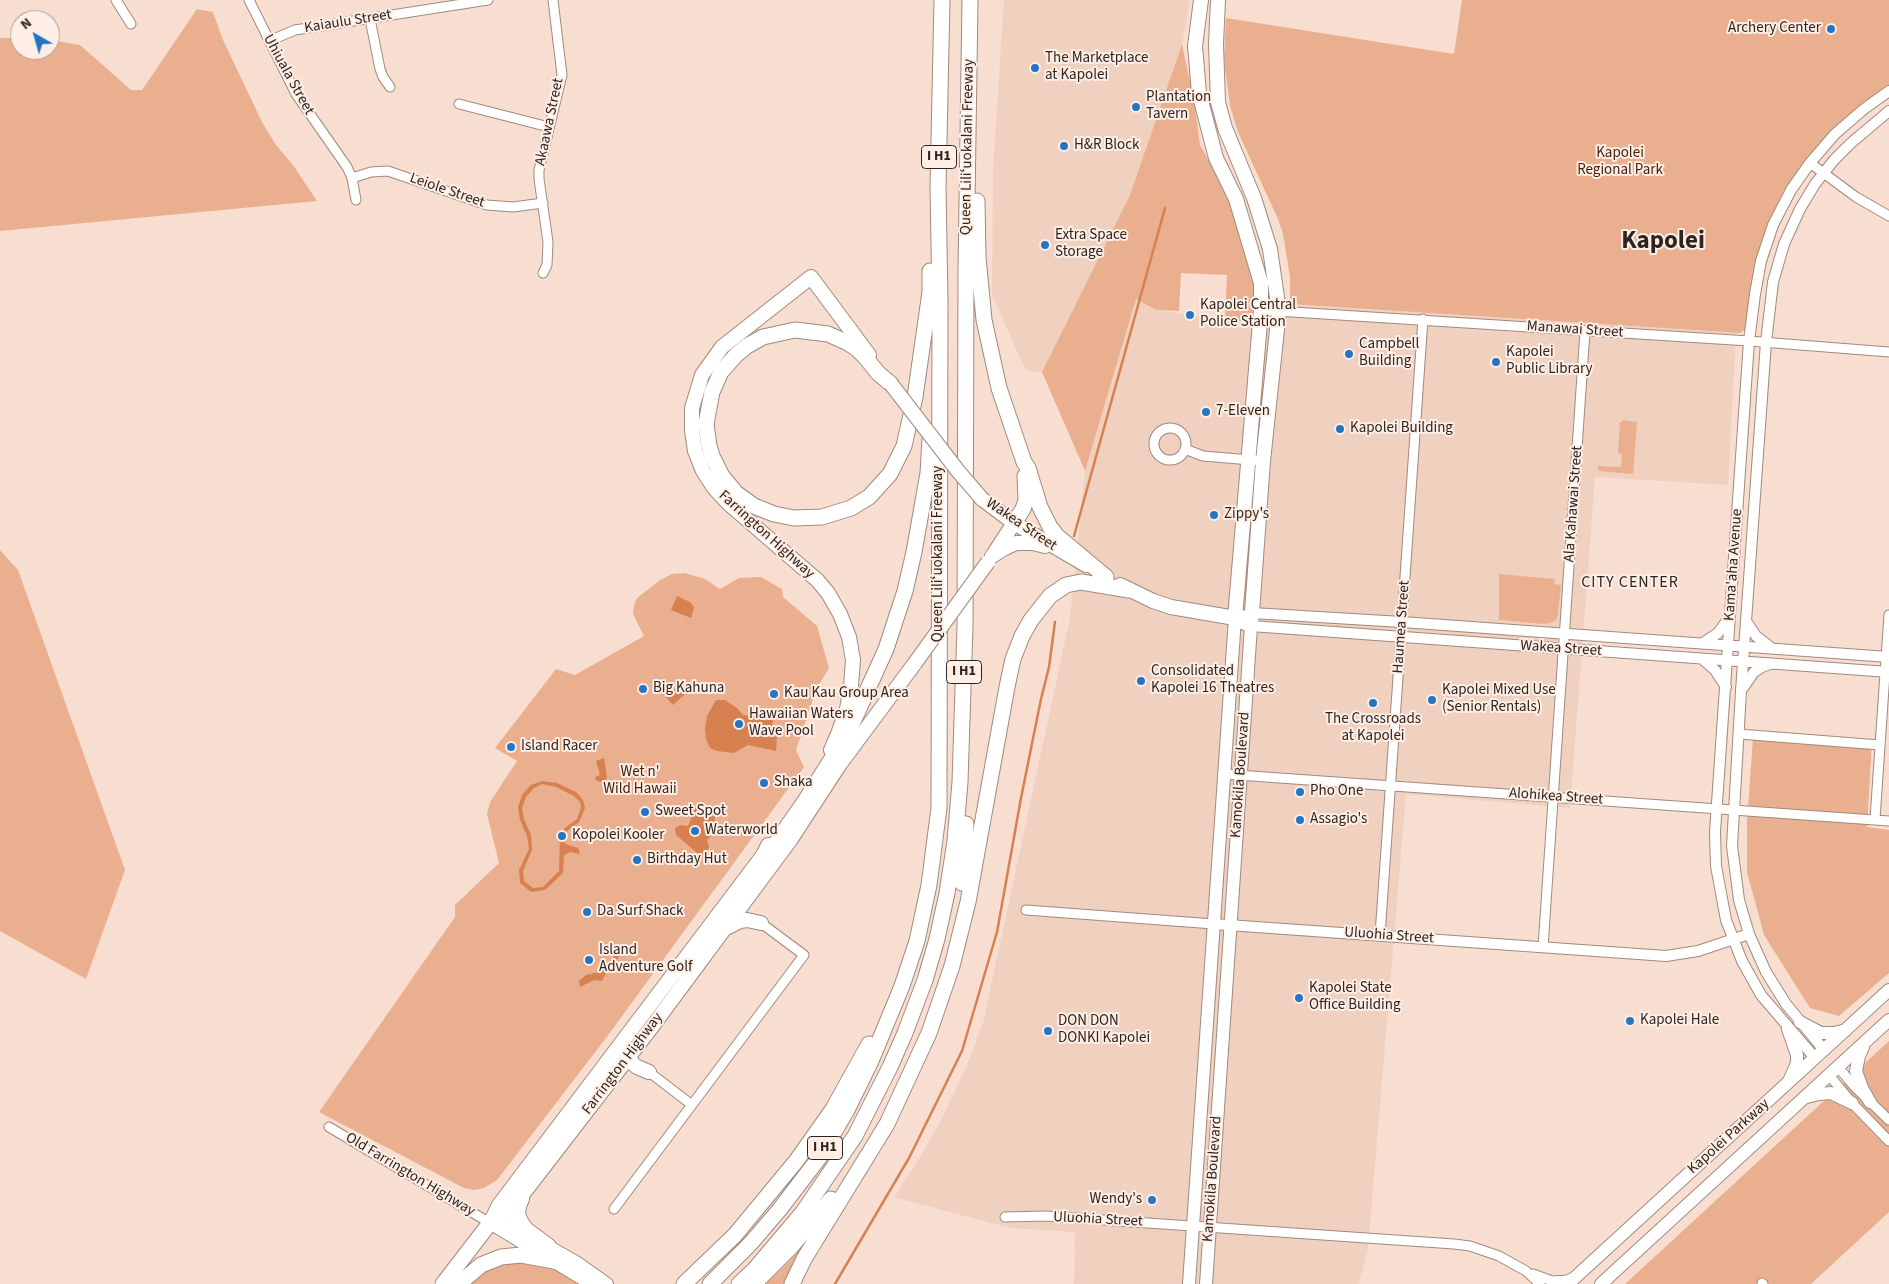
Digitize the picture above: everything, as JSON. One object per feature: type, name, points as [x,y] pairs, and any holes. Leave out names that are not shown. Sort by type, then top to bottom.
[{"type":"highway","name":"Queen Liliʻuokalani Freeway","points":[[739,1284],[759,1264],[803,1212],[855,1136],[905,1033],[925,980],[945,902],[955,841],[960,782],[966,626],[966,269],[970,0]]},
{"type":"highway","points":[[978,0],[977,212],[980,289],[984,320],[999,388],[1024,462],[1026,500],[1014,524]]},
{"type":"highway","name":"Queen Liliʻuokalani Freeway","points":[[710,1284],[769,1223],[818,1158],[847,1110],[871,1061],[902,986],[917,941],[929,885],[939,808],[940,301],[938,187],[942,6]]},
{"type":"highway","points":[[891,384],[878,373],[857,349],[828,334],[795,330],[763,337],[736,355],[722,372],[712,392],[707,413],[707,435],[716,466],[736,493],[754,506],[774,514],[804,519],[832,515],[860,503],[877,490],[896,465],[904,446],[915,397],[930,292],[932,135],[942,6]]},
{"type":"highway","points":[[764,854],[775,844],[805,801],[848,733],[878,667],[895,622],[914,552],[928,473],[931,399],[940,301]]},
{"type":"highway","points":[[1024,462],[1028,468],[1040,507],[1050,528],[1106,577]]},
{"type":"highway","points":[[792,1284],[804,1259],[886,1124],[929,1033],[952,966],[968,902],[1007,687],[1013,658],[1022,636],[1031,620],[1050,596],[1066,585],[1081,582],[1129,590]]},
{"type":"highway","points":[[929,1033],[960,901],[964,869],[969,696],[966,626]]},
{"type":"highway","points":[[684,1284],[735,1235],[797,1160],[833,1109],[902,986]]},
{"type":"highway","points":[[754,1284],[792,1247],[820,1215],[886,1124]]},
{"type":"highway","points":[[443,1284],[490,1223]]},
{"type":"highway","points":[[459,1284],[481,1265],[502,1256],[520,1255],[554,1261]]},
{"type":"main road","name":"Kamokila Boulevard","points":[[1189,1284],[1224,774],[1261,310],[1261,283],[1254,257],[1236,199],[1216,158],[1196,74],[1195,46],[1201,0]]},
{"type":"main road","name":"Kamokila Boulevard","points":[[1206,1284],[1240,774],[1264,461],[1279,311],[1270,249],[1254,198],[1225,128],[1218,102],[1216,34],[1218,0]]},
{"type":"main road","name":"Wakea Street","points":[[811,277],[958,471],[982,499],[1014,524],[1129,590],[1172,607],[1252,620]]},
{"type":"main road","name":"Farrington Highway","points":[[635,1037],[785,823],[823,764],[844,720],[847,709],[853,660],[849,637],[835,603],[817,580],[729,504],[714,488],[699,461],[693,441],[691,419],[698,386],[714,356],[730,340],[811,277]]},
{"type":"main road","name":"Farrington Highway","points":[[490,1223],[500,1205],[724,930],[791,839],[840,764],[1014,524]]},
{"type":"main road","points":[[990,559],[1003,548],[1016,543],[1033,543],[1053,547]]},
{"type":"main road","points":[[751,893],[754,911],[761,923]]},
{"type":"main road","points":[[724,930],[740,921],[752,920],[761,923]]},
{"type":"main road","name":"Kapolei Parkway","points":[[1573,1280],[1889,990]]},
{"type":"main road","name":"Kapolei Parkway","points":[[1601,1284],[1889,1020]]},
{"type":"main road","points":[[1800,1022],[1821,1033],[1834,1033],[1846,1030]]},
{"type":"main road","points":[[1788,1029],[1797,1055],[1795,1070],[1789,1082]]},
{"type":"main road","points":[[635,1037],[626,1046],[638,1066]]},
{"type":"main road","points":[[635,1037],[640,1058],[638,1066]]},
{"type":"main road","points":[[1865,1042],[1859,1056],[1856,1071],[1862,1088],[1870,1102]]},
{"type":"main road","points":[[1819,1054],[1833,1071]]},
{"type":"main road","name":"Farrington Highway","points":[[490,1223],[509,1212],[611,1080],[621,1073],[638,1066]]},
{"type":"main road","points":[[1804,1098],[1831,1093],[1852,1103]]},
{"type":"main road","points":[[524,1194],[519,1206],[518,1215],[526,1229],[607,1284]]},
{"type":"main road","points":[[490,1223],[504,1222],[549,1246]]},
{"type":"main road","points":[[490,1223],[591,1284]]},
{"type":"street","points":[[116,0],[131,24]]},
{"type":"street","name":"Uhiuala Street","points":[[249,0],[296,94],[308,113],[342,157],[352,178],[356,200]]},
{"type":"street","name":"Kaiaulu Street","points":[[269,41],[290,32],[488,0]]},
{"type":"street","name":"Akaawa Street","points":[[543,273],[547,265],[548,242],[539,170],[562,75],[553,0]]},
{"type":"street","points":[[370,19],[380,70],[390,87]]},
{"type":"street","name":"Kama'aha Avenue","points":[[1819,1054],[1788,1029],[1751,979],[1733,940],[1718,882],[1715,832],[1716,808],[1749,341],[1757,278],[1773,225],[1788,196],[1824,146],[1849,121],[1889,91]]},
{"type":"street","points":[[459,104],[549,127]]},
{"type":"street","name":"Kama'aha Avenue","points":[[1819,1054],[1800,1022],[1774,986],[1758,956],[1749,934],[1736,882],[1732,846],[1766,342],[1773,282],[1784,244],[1800,209],[1824,172],[1851,143],[1889,112]]},
{"type":"street","points":[[1810,163],[1856,197],[1889,216]]},
{"type":"street","name":"Leiole Street","points":[[352,178],[371,172],[388,171],[487,205],[513,207],[543,203]]},
{"type":"street","name":"Manawai Street","points":[[1261,310],[1423,319],[1889,352]]},
{"type":"street","name":"Haumea Street","points":[[1380,935],[1423,319]]},
{"type":"street","name":"Ala Kahawai Street","points":[[1543,947],[1585,331]]},
{"type":"street","points":[[1185,449],[1203,456],[1264,461]]},
{"type":"street","points":[[1703,643],[1718,633],[1730,615]]},
{"type":"street","points":[[1874,819],[1887,672],[1889,615]]},
{"type":"street","name":"Wakea Street","points":[[1252,620],[1402,622],[1888,656]]},
{"type":"street","name":"Wakea Street","points":[[1252,620],[1401,637],[1887,672]]},
{"type":"street","points":[[1746,621],[1756,636],[1772,648]]},
{"type":"street","points":[[1701,659],[1715,670],[1726,687]]},
{"type":"street","points":[[1741,691],[1754,672],[1774,663]]},
{"type":"street","points":[[1739,734],[1880,745]]},
{"type":"street","name":"Alohikea Street","points":[[1224,774],[1889,821]]},
{"type":"street","name":"Uluohia Street","points":[[1026,910],[1666,956],[1698,951],[1749,934]]},
{"type":"street","points":[[614,1209],[804,955],[761,923]]},
{"type":"street","points":[[638,1066],[692,1105]]},
{"type":"street","points":[[1833,1071],[1889,1120]]},
{"type":"street","points":[[1833,1071],[1852,1103],[1889,1141]]},
{"type":"street","name":"Old Farrington Highway","points":[[330,1127],[490,1223]]},
{"type":"street","name":"Uluohia Street","points":[[1005,1217],[1046,1216],[1470,1246],[1500,1256],[1526,1271],[1540,1284]]},
{"type":"street","points":[[1526,1271],[1552,1281],[1573,1280]]},
{"type":"street","points":[[1526,1271],[1532,1284]]},
{"type":"shaded area","points":[[1004,0],[1190,0],[1182,44],[1130,195],[1042,372],[1026,371],[992,295],[993,170]]},
{"type":"shaded area","points":[[1136,299],[1156,310],[1225,320],[1254,322],[1290,304],[1736,333],[1728,485],[1595,477],[1570,808],[1406,794],[1368,1249],[1359,1284],[1074,1284],[1075,1232],[1010,1228],[894,1197],[919,1159],[941,1120],[965,1070],[983,1023],[1070,618],[1085,471]]},
{"type":"shaded area","points":[[677,596],[690,602],[694,607],[691,618],[671,610]]},
{"type":"shaded area","points":[[678,686],[685,694],[673,705],[666,697]]},
{"type":"shaded area","name":"Hawaiian Waters Wave Pool","points":[[716,700],[725,700],[743,715],[773,719],[771,736],[777,737],[776,751],[748,745],[734,753],[717,751],[710,748],[706,739],[705,728],[707,716]]},
{"type":"shaded area","points":[[604,758],[607,778],[600,782],[595,777],[600,775],[596,761]]},
{"type":"shaded area","name":"Kopolei Kooler","points":[[542,781],[557,783],[576,792],[583,800],[585,808],[579,822],[568,830],[563,837],[563,841],[566,844],[578,848],[580,854],[570,852],[564,855],[563,873],[545,890],[531,892],[520,883],[519,870],[529,849],[518,807],[522,795],[531,785]],"holes":[[[542,784],[556,787],[574,796],[580,802],[581,808],[577,819],[565,828],[560,836],[559,871],[543,887],[533,888],[524,881],[523,871],[532,850],[531,835],[524,819],[522,808],[526,797],[534,788]]]},
{"type":"shaded area","name":"Waterworld","points":[[699,805],[706,806],[714,815],[716,823],[711,836],[707,840],[709,846],[706,855],[702,857],[676,835],[675,828],[681,825],[688,826],[692,810]]},
{"type":"shaded area","points":[[622,950],[619,957],[607,971],[602,981],[594,980],[580,987],[579,981],[586,975],[599,972],[605,966],[611,964],[615,953]]},
{"type":"green space","name":"Kapolei Regional Park","points":[[1462,0],[1889,0],[1889,86],[1861,107],[1779,209],[1746,329],[1740,333],[1290,304],[1290,277],[1283,234],[1238,132],[1230,106],[1224,59],[1226,18],[1454,54]]},
{"type":"green space","points":[[197,9],[213,12],[223,40],[262,122],[276,145],[293,165],[317,201],[0,231],[0,38],[10,38],[10,60],[60,60],[60,42],[80,45],[131,90],[142,90]]},
{"type":"green space","points":[[1182,44],[1194,101],[1200,145],[1222,183],[1251,264],[1254,292],[1254,322],[1225,320],[1227,275],[1181,273],[1179,311],[1156,310],[1136,299],[1085,471],[1042,372],[1130,195]]},
{"type":"green space","points":[[1622,420],[1637,422],[1633,474],[1599,471],[1597,466],[1621,467],[1622,454],[1618,453],[1620,422]]},
{"type":"green space","points":[[0,550],[18,570],[125,870],[86,979],[0,931]]},
{"type":"green space","name":"Wet n' Wild Hawaii","points":[[685,573],[705,579],[720,589],[739,578],[761,577],[782,589],[783,597],[817,626],[829,668],[816,690],[796,750],[804,767],[606,1038],[497,1180],[484,1188],[474,1190],[464,1188],[319,1112],[455,917],[455,905],[499,863],[487,814],[490,802],[517,761],[495,748],[556,669],[575,675],[644,636],[633,614],[637,598],[660,580],[672,574]]},
{"type":"green space","points":[[1499,574],[1555,579],[1554,584],[1561,585],[1556,620],[1543,624],[1499,620]]},
{"type":"green space","points":[[1753,738],[1872,741],[1867,827],[1889,830],[1889,973],[1839,1016],[1810,1008],[1764,935],[1747,872],[1747,822]]},
{"type":"green space","points":[[1889,1041],[1889,1212],[1811,1284],[1625,1284]]},
{"type":"green space","points":[[815,1232],[791,1284],[766,1284],[789,1262]]},
{"type":"green space","points":[[509,1261],[552,1264],[585,1284],[471,1284],[483,1273]]},
{"type":"waterway","points":[[1074,536],[1165,208]]},
{"type":"waterway","points":[[835,1284],[909,1158],[962,1051],[997,932],[1021,798],[1049,667],[1055,622]]},
{"type":"place","name":"Archery Center","points":[[1831,29]]},
{"type":"place","name":"The Marketplace at Kapolei","points":[[1035,68]]},
{"type":"place","name":"Plantation Tavern","points":[[1136,107]]},
{"type":"place","name":"H&R Block","points":[[1064,146]]},
{"type":"place","name":"Extra Space Storage","points":[[1045,245]]},
{"type":"place","name":"Kapolei Central Police Station","points":[[1190,315]]},
{"type":"place","name":"Campbell Building","points":[[1349,354]]},
{"type":"place","name":"Kapolei Public Library","points":[[1496,362]]},
{"type":"place","name":"7-Eleven","points":[[1206,412]]},
{"type":"place","name":"Kapolei Building","points":[[1340,429]]},
{"type":"place","name":"Zippy's","points":[[1214,515]]},
{"type":"place","name":"Consolidated Kapolei 16 Theatres","points":[[1141,681]]},
{"type":"place","name":"Big Kahuna","points":[[643,689]]},
{"type":"place","name":"Kau Kau Group Area","points":[[774,694]]},
{"type":"place","name":"Kapolei Mixed Use (Senior Rentals)","points":[[1432,700]]},
{"type":"place","name":"The Crossroads at Kapolei","points":[[1373,703]]},
{"type":"place","name":"Hawaiian Waters Wave Pool","points":[[739,724]]},
{"type":"place","name":"Island Racer","points":[[511,747]]},
{"type":"place","name":"Shaka","points":[[764,783]]},
{"type":"place","name":"Pho One","points":[[1300,792]]},
{"type":"place","name":"Sweet Spot","points":[[645,812]]},
{"type":"place","name":"Assagio's","points":[[1300,820]]},
{"type":"place","name":"Waterworld","points":[[695,831]]},
{"type":"place","name":"Kopolei Kooler","points":[[562,836]]},
{"type":"place","name":"Birthday Hut","points":[[637,860]]},
{"type":"place","name":"Da Surf Shack","points":[[587,912]]},
{"type":"place","name":"Island Adventure Golf","points":[[589,960]]},
{"type":"place","name":"Kapolei State Office Building","points":[[1299,998]]},
{"type":"place","name":"Kapolei Hale","points":[[1630,1021]]},
{"type":"place","name":"DON DON DONKI Kapolei","points":[[1048,1031]]},
{"type":"place","name":"Wendy's","points":[[1152,1200]]},
{"type":"district","name":"Kapolei","points":[[1663,243]]},
{"type":"district","name":"CITY CENTER","points":[[1630,583]]}]
